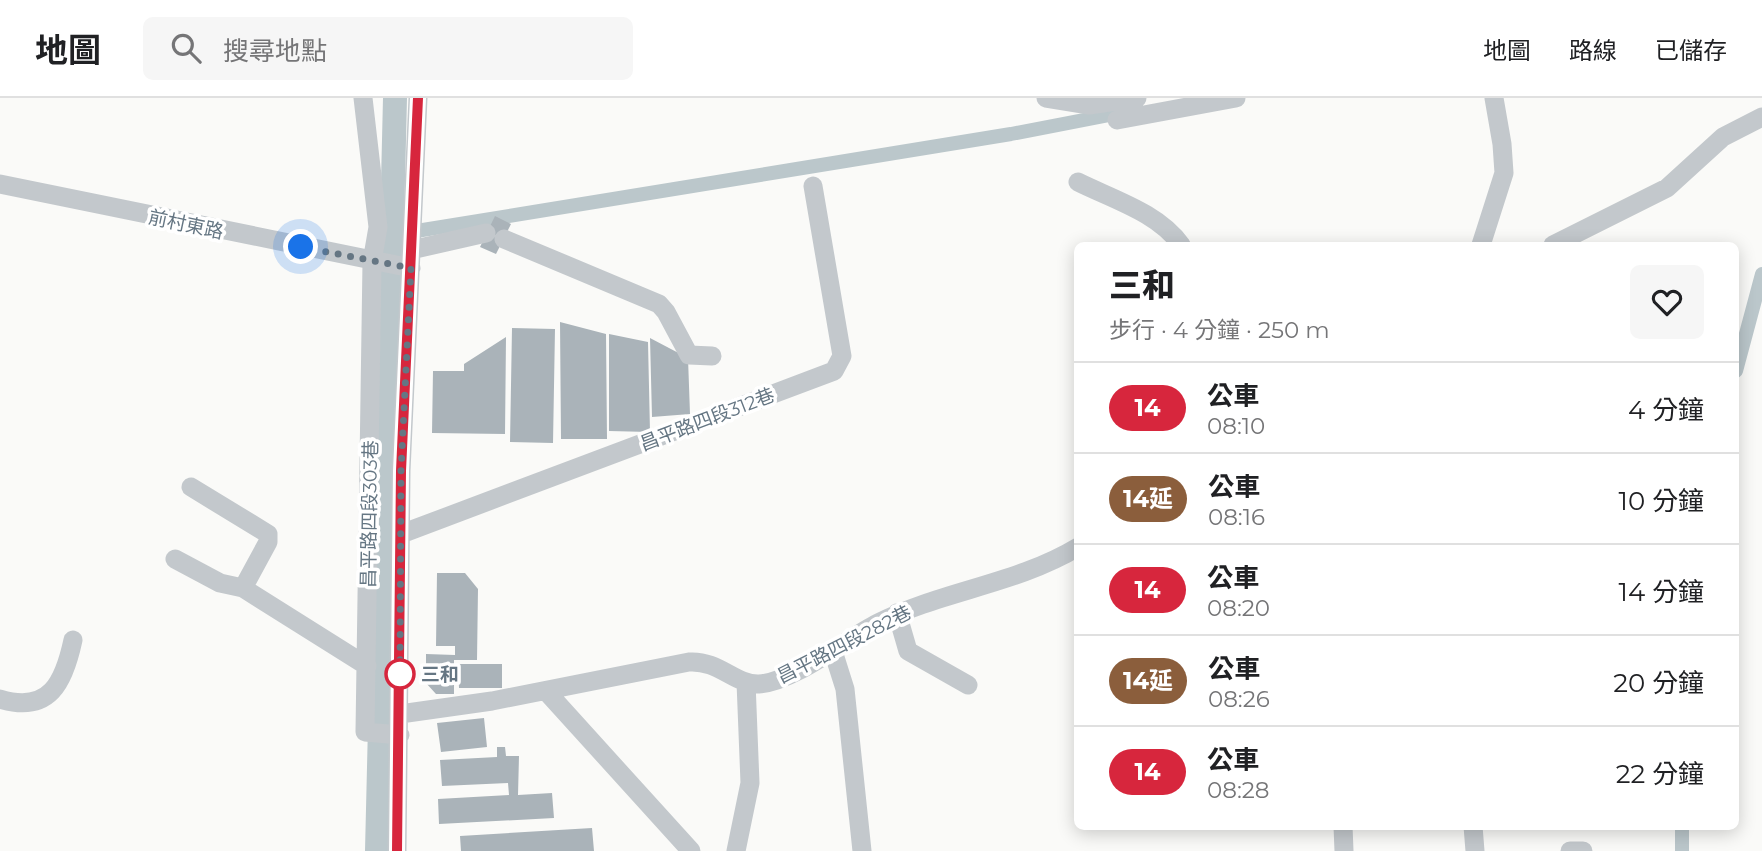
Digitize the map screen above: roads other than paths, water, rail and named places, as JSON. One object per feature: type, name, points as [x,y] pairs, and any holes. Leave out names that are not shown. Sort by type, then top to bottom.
[{"type":"street","name":"昌平路四段303巷","points":[[363,98],[378,227],[372,262],[365,732],[400,735]]},
{"type":"street","points":[[397,851],[401,471],[408,262],[418,98]]},
{"type":"street","points":[[1046,98],[1089,105],[1137,98]]},
{"type":"street","points":[[1117,120],[1236,98]]},
{"type":"street","points":[[1482,242],[1504,173],[1494,98]]},
{"type":"street","points":[[1559,242],[1667,188],[1723,137],[1762,117]]},
{"type":"street","points":[[1078,182],[1145,214],[1172,232],[1179,242]]},
{"type":"street","name":"前村東路","points":[[0,184],[372,262],[408,262]]},
{"type":"street","name":"昌平路四段312巷","points":[[401,534],[834,372],[842,356],[813,186]]},
{"type":"street","points":[[408,262],[495,236],[659,304],[689,355],[712,356]]},
{"type":"street","points":[[191,487],[268,534],[268,542],[243,588]]},
{"type":"street","name":"昌平路四段282巷","points":[[746,682],[770,682],[833,651],[897,613],[1008,576],[1074,549]]},
{"type":"street","points":[[175,559],[220,583],[243,588],[367,666]]},
{"type":"street","points":[[897,613],[908,651],[968,685]]},
{"type":"street","points":[[0,699],[31,702],[47,696],[65,674],[73,640]]},
{"type":"street","points":[[833,651],[845,689],[862,851]]},
{"type":"street","points":[[400,714],[546,691],[705,661],[746,682],[750,783],[736,851]]},
{"type":"street","points":[[546,691],[691,851]]},
{"type":"street","points":[[1343,830],[1344,851]]},
{"type":"street","points":[[1473,830],[1475,851]]},
{"type":"street","points":[[1570,851],[1583,851]]},
{"type":"waterway","points":[[377,851],[395,98]]},
{"type":"waterway","points":[[392,235],[1011,134],[1125,112]]},
{"type":"waterway","points":[[1739,360],[1762,274]]},
{"type":"waterway","points":[[1682,830],[1682,851]]},
{"type":"place","name":"三和","points":[[400,674]]}]
